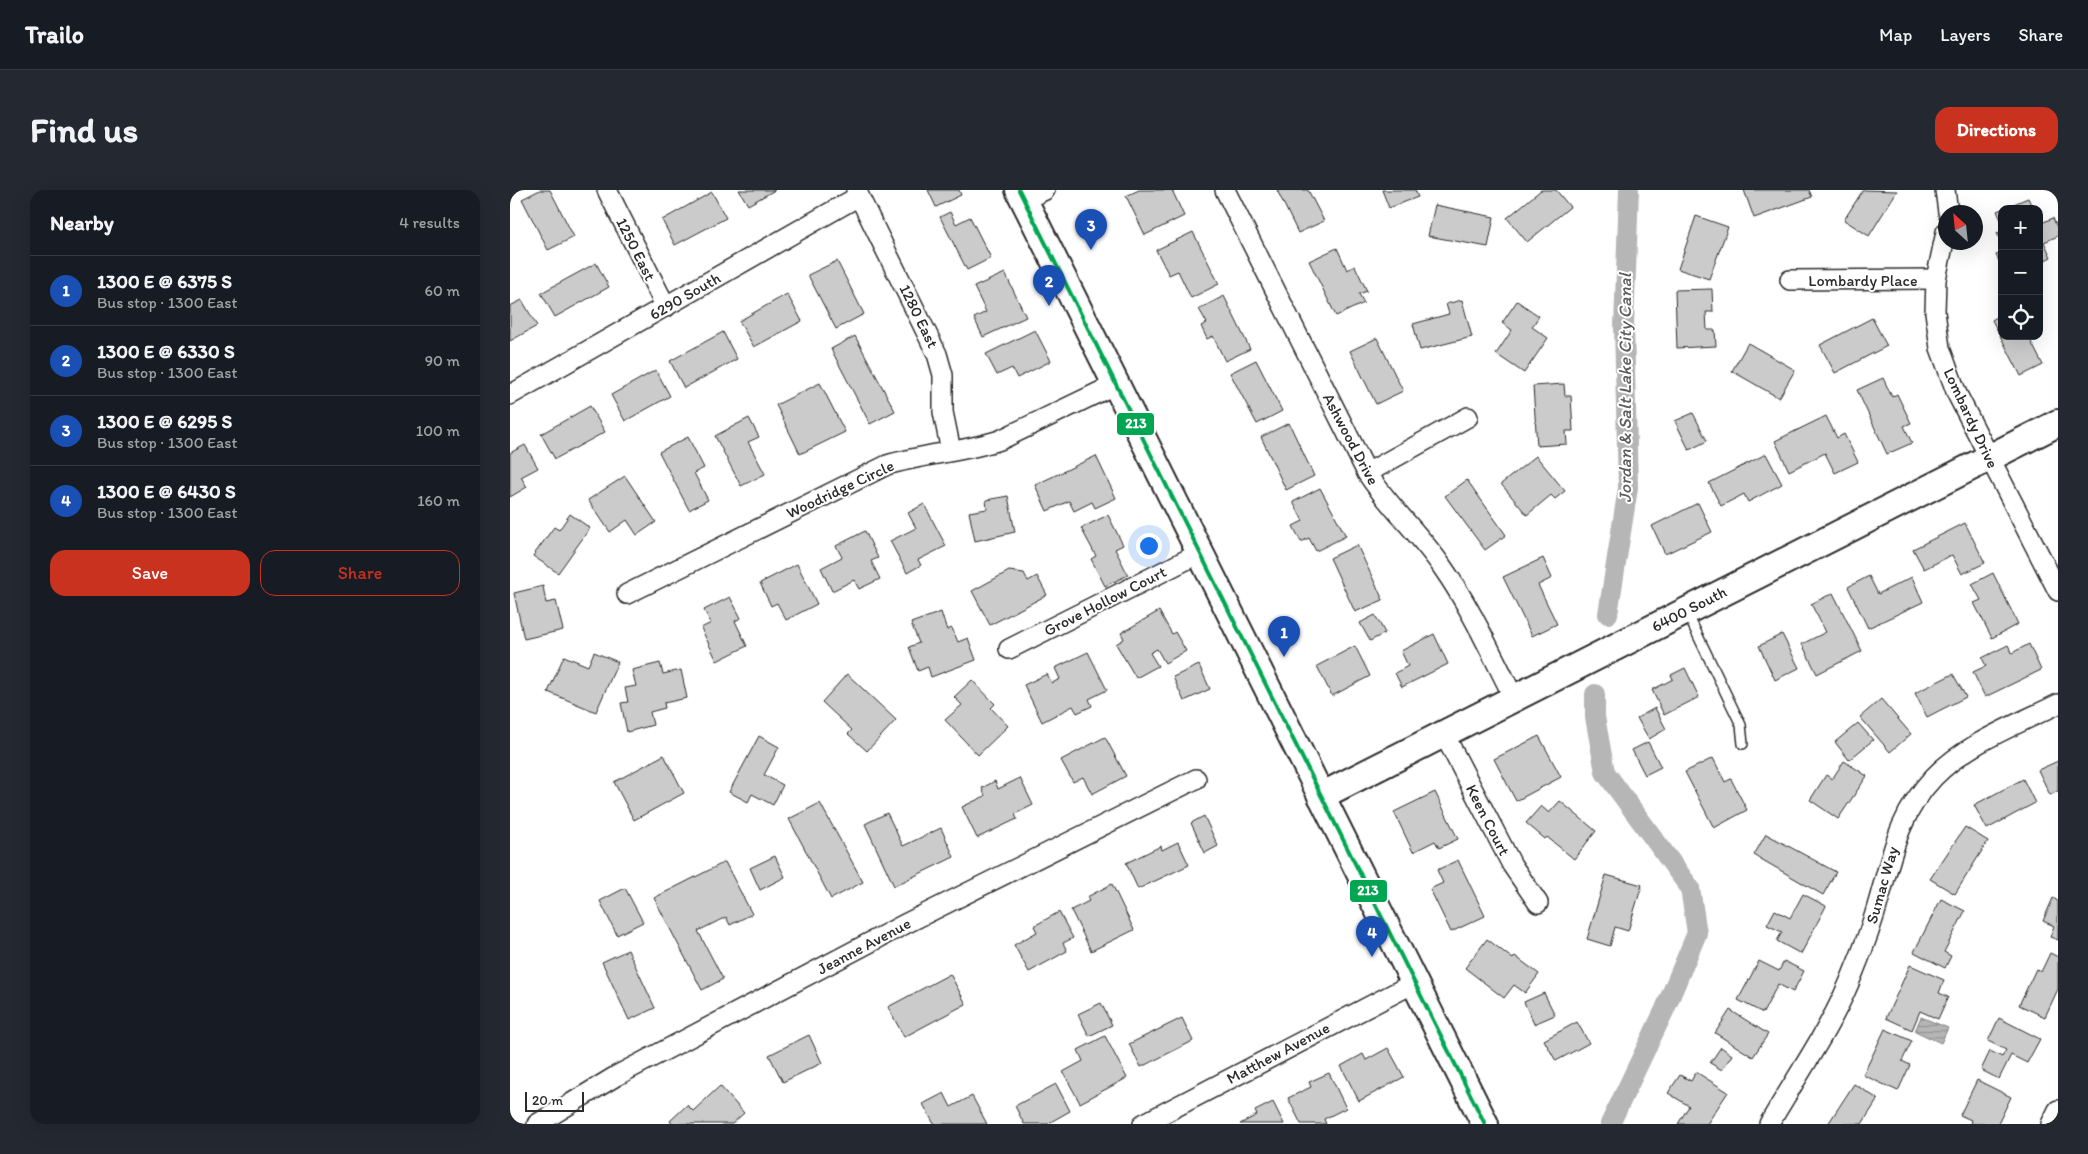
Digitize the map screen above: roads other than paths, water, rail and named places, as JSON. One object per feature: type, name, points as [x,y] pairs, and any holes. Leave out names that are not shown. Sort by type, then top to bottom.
[{"type":"main road","points":[[1030,193],[1116,384],[1484,1124]]},
{"type":"main road","name":"6400 South","points":[[1321,796],[2058,423]]},
{"type":"street","name":"1250 East","points":[[607,190],[666,307]]},
{"type":"street","name":"Ashwood Drive","points":[[1225,190],[1367,473],[1380,492],[1429,548],[1455,585],[1514,698]]},
{"type":"street","points":[[1945,190],[1947,205]]},
{"type":"street","name":"6290 South","points":[[510,395],[666,307],[858,193]]},
{"type":"street","name":"1280 East","points":[[858,193],[937,354],[943,375],[943,412],[951,451]]},
{"type":"street","name":"Lombardy Drive","points":[[1942,250],[1936,280],[1935,312],[1940,348],[1957,394],[2058,592]]},
{"type":"street","name":"Lombardy Place","points":[[1790,280],[1936,280]]},
{"type":"street","name":"Woodridge Circle","points":[[627,594],[874,471],[902,460],[984,445],[1015,434],[1116,384]]},
{"type":"street","points":[[1367,473],[1468,417]]},
{"type":"street","name":"Grove Hollow Court","points":[[1009,649],[1200,553]]},
{"type":"street","name":"Sumac Way","points":[[1769,1124],[1840,1004],[1854,973],[1877,908],[1894,843],[1914,802],[1935,776],[1959,756],[2058,704]]},
{"type":"street","name":"Keen Court","points":[[1444,734],[1512,865],[1538,904]]},
{"type":"street","name":"Jeanne Avenue","points":[[537,1124],[616,1076],[844,956],[1196,778]]},
{"type":"street","name":"Matthew Avenue","points":[[1143,1124],[1414,983]]},
{"type":"street","points":[[2051,1124],[2058,1110]]},
{"type":"lane","points":[[1686,611],[1741,725],[1743,744]]},
{"type":"waterway","name":"Jordan & Salt Lake City Canal","points":[[1608,614],[1628,488],[1624,326],[1629,190]]},
{"type":"waterway","name":"Jordan & Salt Lake City Canal","points":[[1595,694],[1595,717],[1605,772],[1690,888],[1697,933],[1665,1009],[1610,1124]]},
{"type":"place","name":"1300 E @ 6295 S","points":[[1091,250]]},
{"type":"place","name":"1300 E @ 6330 S","points":[[1049,306]]},
{"type":"place","name":"1300 E @ 6375 S","points":[[1284,657]]},
{"type":"place","name":"1300 E @ 6430 S","points":[[1372,957]]}]
